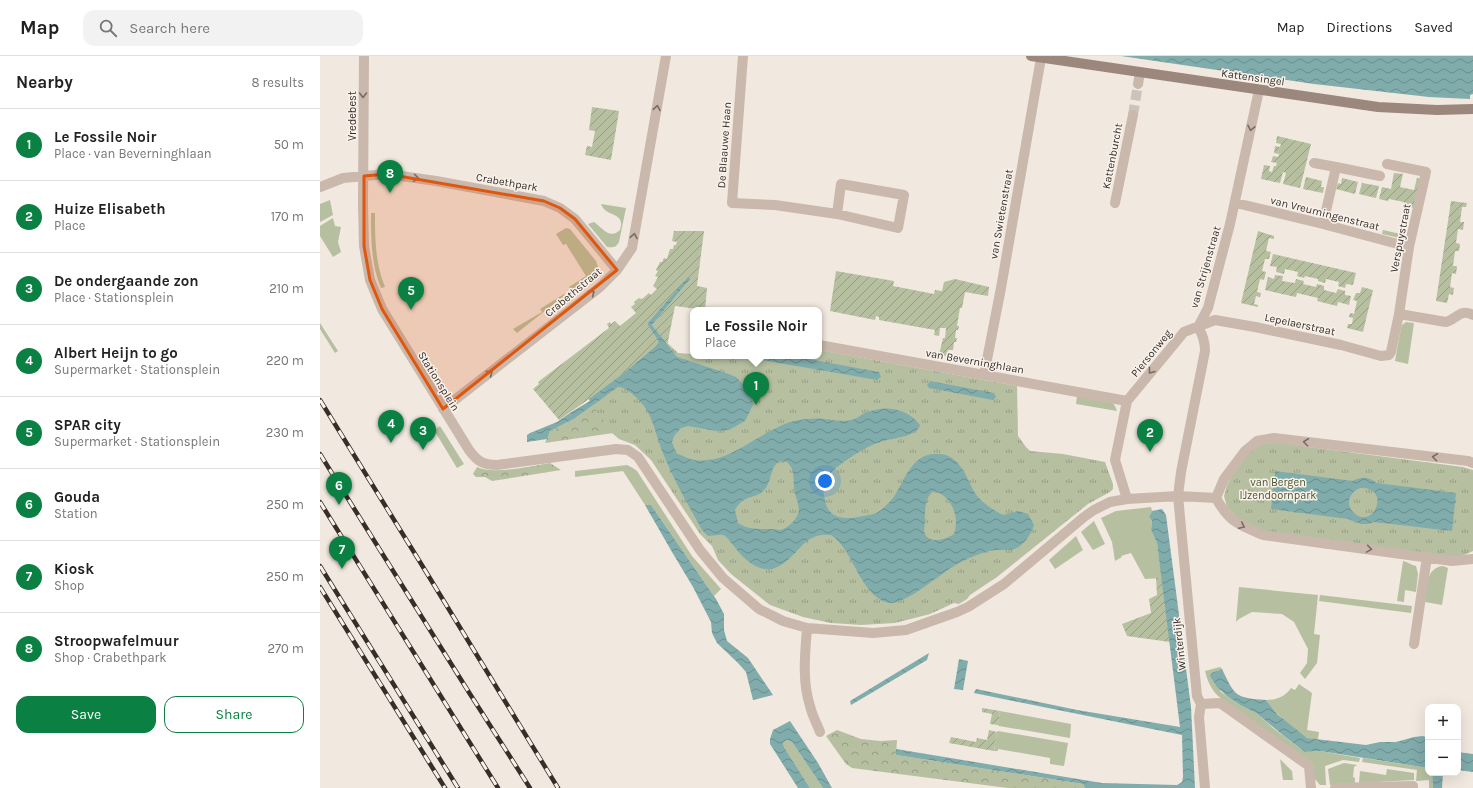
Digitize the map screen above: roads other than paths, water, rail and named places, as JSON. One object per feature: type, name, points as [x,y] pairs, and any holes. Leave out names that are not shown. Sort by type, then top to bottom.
[{"type":"main road","name":"Kattensingel","points":[[1036,57],[1378,107],[1437,110],[1473,109]]},
{"type":"street","name":"Vredebest","points":[[364,56],[364,176]]},
{"type":"street","name":"Crabethstraat","points":[[443,409],[600,288],[617,270],[632,248],[666,56]]},
{"type":"street","name":"De Blaauwe Haan","points":[[743,56],[732,203],[775,205],[837,214],[898,228],[904,195],[841,184],[837,214]]},
{"type":"street","name":"van Swietenstraat","points":[[984,375],[1001,288],[1036,57]]},
{"type":"street","points":[[1138,84],[1140,73]]},
{"type":"street","name":"van Strijenstraat","points":[[1198,327],[1208,308],[1236,203],[1259,90]]},
{"type":"street","name":"Kattenburcht","points":[[1115,203],[1133,114]]},
{"type":"street","points":[[1314,162],[1380,176]]},
{"type":"street","name":"Verspuystraat","points":[[1387,164],[1426,172],[1409,247],[1393,348]]},
{"type":"street","points":[[1323,224],[1336,167]]},
{"type":"street","name":"Crabethpark","points":[[364,176],[387,174],[436,181],[544,201],[560,208],[575,219],[617,270]]},
{"type":"street","points":[[320,186],[343,178],[364,176]]},
{"type":"street","name":"Stationsplein","points":[[364,176],[364,246],[370,280],[382,309],[474,458],[481,463],[497,465],[616,449],[628,450],[638,456],[700,550],[723,578],[759,609],[783,621],[807,628]]},
{"type":"street","name":"van Vreumingenstraat","points":[[1236,203],[1409,247]]},
{"type":"street","points":[[1399,314],[1446,322],[1462,313],[1466,312],[1473,315]]},
{"type":"street","name":"Lepelaerstraat","points":[[1198,327],[1215,320],[1341,345],[1382,356],[1389,355],[1393,348]]},
{"type":"street","points":[[1178,496],[1181,472],[1205,351],[1205,342],[1198,327]]},
{"type":"street","name":"Piersonweg","points":[[1127,401],[1175,340],[1184,332],[1198,327]]},
{"type":"street","name":"van Beverninghlaan","points":[[822,347],[1127,401]]},
{"type":"street","points":[[1127,401],[1115,460],[1127,499]]},
{"type":"street","points":[[1216,498],[1224,479],[1245,451],[1257,441],[1274,438],[1468,461],[1473,463]]},
{"type":"street","points":[[820,732],[809,705],[806,686],[804,669],[807,628],[873,633],[906,630],[968,607],[1004,584],[1094,510],[1110,502],[1127,499],[1178,496],[1216,498]]},
{"type":"street","name":"Winterdijk","points":[[1178,496],[1196,696],[1201,704],[1199,717],[1205,788]]},
{"type":"street","points":[[1216,498],[1223,511],[1236,524],[1263,535],[1452,561],[1473,559]]},
{"type":"street","points":[[1414,644],[1427,557]]},
{"type":"street","points":[[1201,704],[1220,703],[1309,766],[1311,788]]},
{"type":"street","points":[[1335,788],[1406,786],[1413,786],[1413,788]]},
{"type":"water","points":[[1121,56],[1473,56],[1473,94],[1470,95],[1470,99],[1429,97],[1314,84]]},
{"type":"water","points":[[688,277],[690,279],[652,325],[677,357],[736,377],[747,388],[752,396],[753,405],[745,421],[729,430],[716,431],[688,426],[681,428],[674,436],[672,442],[676,453],[690,459],[703,461],[730,453],[782,425],[794,421],[805,419],[824,419],[849,421],[873,410],[895,409],[908,414],[920,425],[919,428],[906,436],[880,442],[866,448],[833,471],[827,477],[823,486],[825,500],[830,512],[839,517],[845,518],[876,513],[885,507],[893,497],[899,489],[906,474],[916,462],[922,457],[943,454],[952,458],[961,466],[980,500],[991,508],[1003,515],[1018,511],[1028,514],[1034,525],[1030,533],[1025,541],[1015,549],[995,550],[971,557],[955,565],[916,593],[897,602],[889,603],[881,600],[868,589],[843,548],[831,535],[820,535],[812,538],[784,563],[772,569],[761,568],[748,561],[725,536],[708,536],[702,530],[673,476],[648,412],[635,396],[622,387],[618,387],[574,419],[550,431],[547,439],[527,442],[527,435],[557,422],[590,401],[589,399],[624,373],[655,347],[659,342],[647,324]],"holes":[[[780,461],[787,462],[792,470],[794,491],[799,507],[798,514],[795,519],[791,524],[780,530],[750,528],[738,523],[735,510],[742,501],[758,495],[765,489],[774,467]],[[934,491],[946,497],[950,502],[956,521],[954,534],[937,540],[932,540],[929,538],[924,531],[926,504],[930,494]]]},
{"type":"water","points":[[756,359],[808,359],[879,372],[881,377],[877,380]]},
{"type":"water","points":[[930,381],[994,393],[996,397],[993,400],[929,388],[927,385]]},
{"type":"water","points":[[1275,471],[1353,481],[1359,478],[1365,478],[1371,479],[1377,483],[1456,493],[1452,531],[1374,522],[1361,524],[1348,519],[1271,509]],"holes":[[[1360,488],[1370,489],[1375,494],[1377,500],[1376,506],[1373,512],[1368,516],[1361,517],[1354,513],[1349,506],[1351,495]]]},
{"type":"water","points":[[645,505],[651,505],[716,599],[724,614],[724,630],[727,641],[748,658],[773,695],[753,700],[746,672],[717,643],[712,633],[711,622],[693,587]]},
{"type":"water","points":[[1162,509],[1166,515],[1191,707],[1195,788],[1085,788],[1083,784],[896,755],[896,749],[1102,783],[1177,785],[1182,782],[1182,735],[974,693],[976,689],[1077,710],[1180,727],[1157,543],[1151,530],[1152,521],[1149,517],[1152,511]]},
{"type":"water","points":[[929,653],[927,660],[851,705],[850,701]]},
{"type":"water","points":[[959,659],[968,661],[963,690],[954,689]]},
{"type":"water","points":[[1222,669],[1233,690],[1237,694],[1248,698],[1266,700],[1278,715],[1307,738],[1366,745],[1380,742],[1396,742],[1414,737],[1425,737],[1425,768],[1320,751],[1305,752],[1256,713],[1227,696],[1217,687],[1210,676],[1211,673]]},
{"type":"water","points":[[790,721],[818,763],[832,788],[823,788],[792,742],[787,740],[783,743],[784,747],[810,788],[798,788],[770,744],[773,730]]},
{"type":"water","points":[[1461,752],[1473,754],[1473,772],[1461,770]]},
{"type":"water","points":[[1432,776],[1443,776],[1442,788],[1433,788]]},
{"type":"tunnel","points":[[1133,115],[1138,84]]},
{"type":"railway","points":[[320,400],[558,788]]},
{"type":"railway","points":[[320,454],[530,788]]},
{"type":"railway","points":[[320,502],[498,788]]},
{"type":"railway","points":[[320,566],[458,788]]},
{"type":"railway","points":[[320,587],[445,788]]},
{"type":"place","name":"Stroopwafelmuur","points":[[390,193]]},
{"type":"place","name":"SPAR city","points":[[411,310]]},
{"type":"place","name":"Le Fossile Noir","points":[[756,405]]},
{"type":"place","name":"Albert Heijn to go","points":[[391,443]]},
{"type":"place","name":"De ondergaande zon","points":[[423,450]]},
{"type":"place","name":"Huize Elisabeth","points":[[1150,452]]},
{"type":"place","name":"Gouda","points":[[339,505]]},
{"type":"place","name":"Kiosk","points":[[342,569]]},
{"type":"park label","name":"van Bergen IJzendoornpark","points":[[1278,488]]}]
